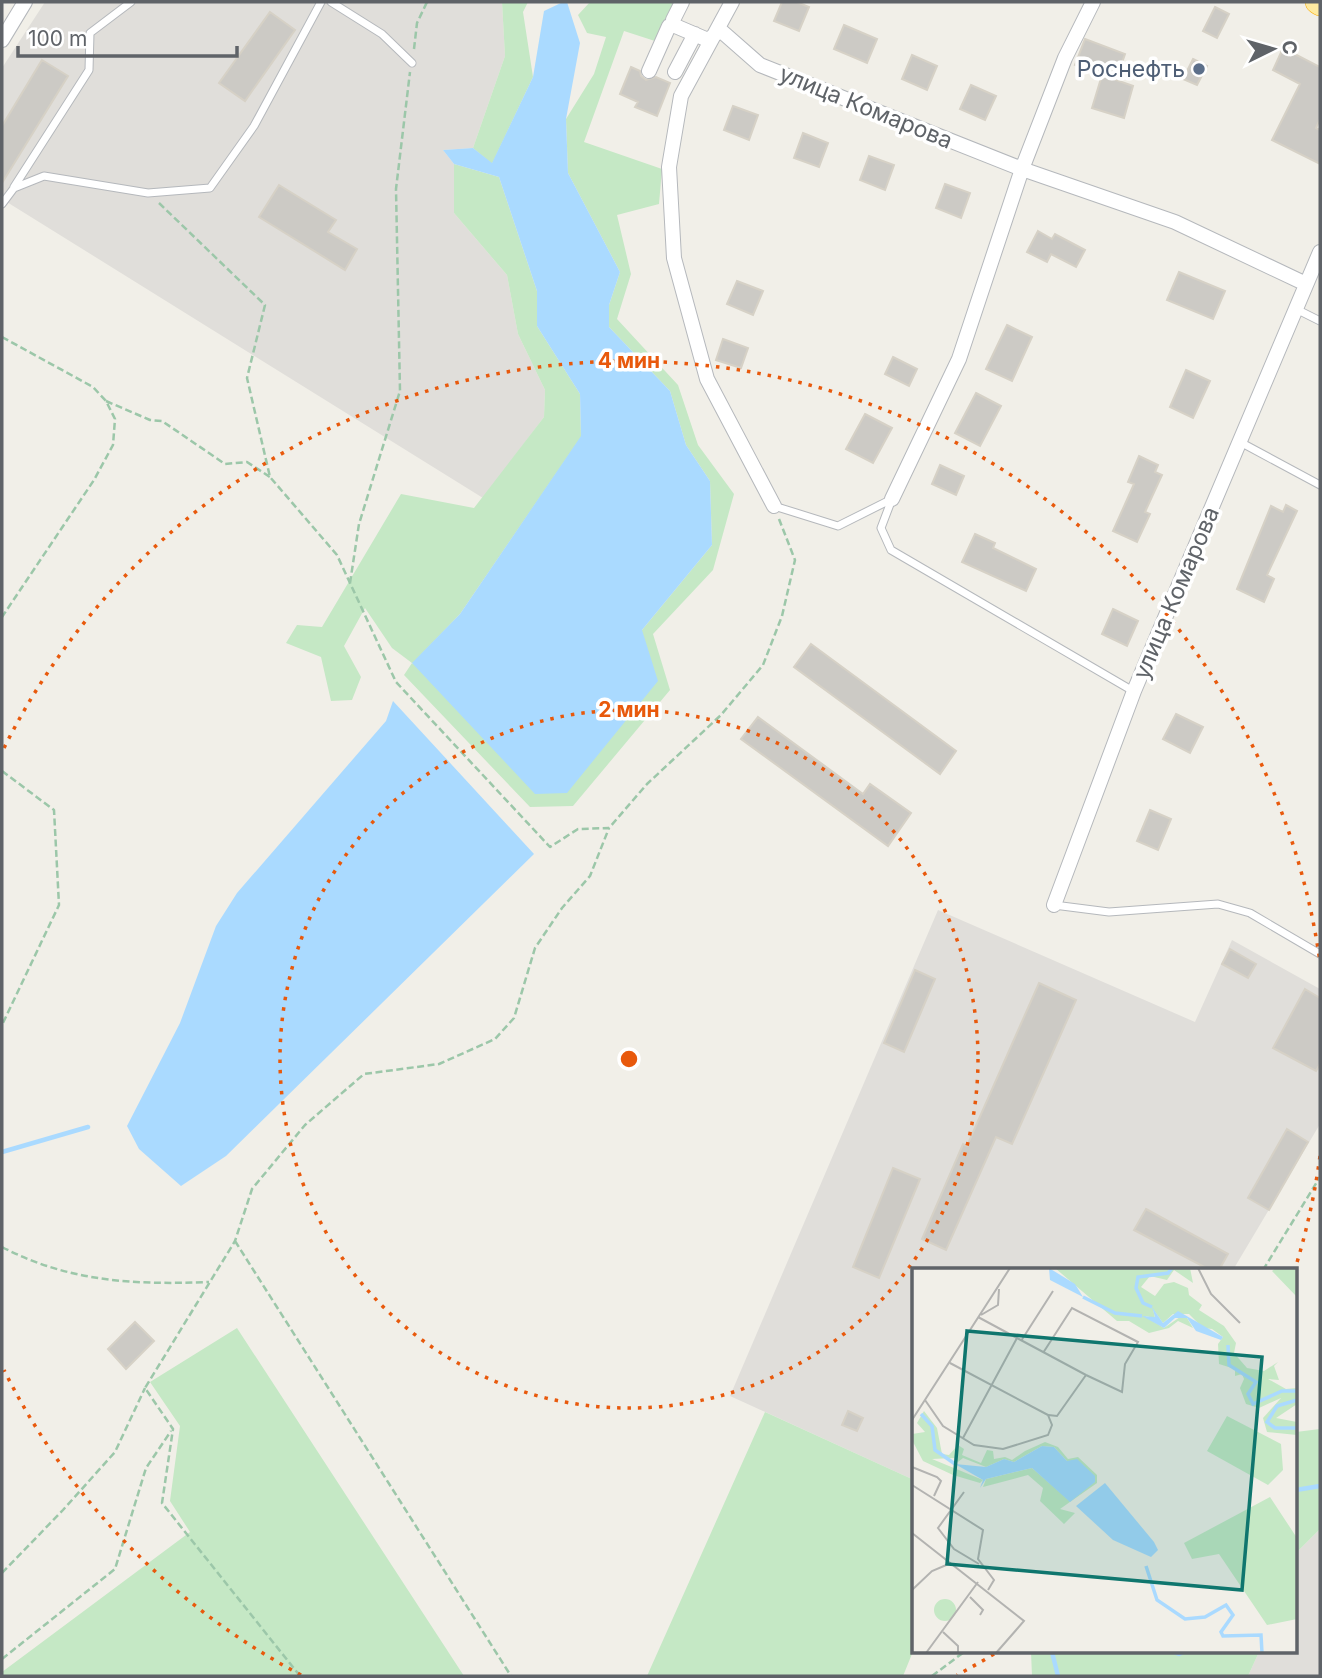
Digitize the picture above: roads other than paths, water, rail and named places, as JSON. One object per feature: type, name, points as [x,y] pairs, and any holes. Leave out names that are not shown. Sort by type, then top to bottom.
[{"type":"street","points":[[4,29],[25,2]]},
{"type":"street","points":[[673,25],[682,2]]},
{"type":"street","points":[[732,2],[681,96],[669,167],[674,258],[707,379],[774,506]]},
{"type":"street","points":[[892,499],[959,359],[1022,169],[1065,58],[1093,2]]},
{"type":"street","points":[[649,71],[668,26],[673,25],[708,40],[718,31]]},
{"type":"street","name":"улица Комарова","points":[[718,31],[760,65],[1022,169],[1175,222],[1306,284]]},
{"type":"street","points":[[675,72],[695,34]]},
{"type":"street","name":"улица Комарова","points":[[1054,905],[1134,691],[1320,252]]},
{"type":"lane","points":[[2,204],[89,70],[90,33],[131,2]]},
{"type":"lane","points":[[14,188],[44,176],[148,193],[210,188],[254,126],[321,2]]},
{"type":"lane","points":[[331,2],[382,34],[412,63]]},
{"type":"lane","points":[[1296,309],[1320,321]]},
{"type":"lane","points":[[1240,442],[1320,485]]},
{"type":"lane","points":[[774,506],[838,526],[892,499]]},
{"type":"lane","points":[[892,499],[881,528],[891,550],[1134,691]]},
{"type":"lane","points":[[1054,905],[1109,912],[1218,904],[1250,913],[1320,954]]},
{"type":"water","points":[[567,2],[580,43],[566,119],[568,173],[620,272],[609,305],[609,327],[670,391],[686,445],[710,481],[712,545],[642,630],[658,681],[567,793],[535,794],[412,663],[460,614],[581,436],[580,394],[537,326],[537,291],[499,177],[454,164],[443,150],[473,148],[492,163],[533,77],[544,11]]},
{"type":"water","points":[[393,701],[534,854],[226,1156],[181,1186],[139,1149],[127,1126],[180,1023],[216,926],[237,893],[386,721]]},
{"type":"waterway","points":[[2,1152],[88,1127]]},
{"type":"waterway","points":[[1298,1490],[1320,1486]]},
{"type":"waterway","points":[[1052,1654],[1058,1676]]},
{"type":"place","name":"Роснефть","points":[[1199,69]]}]
